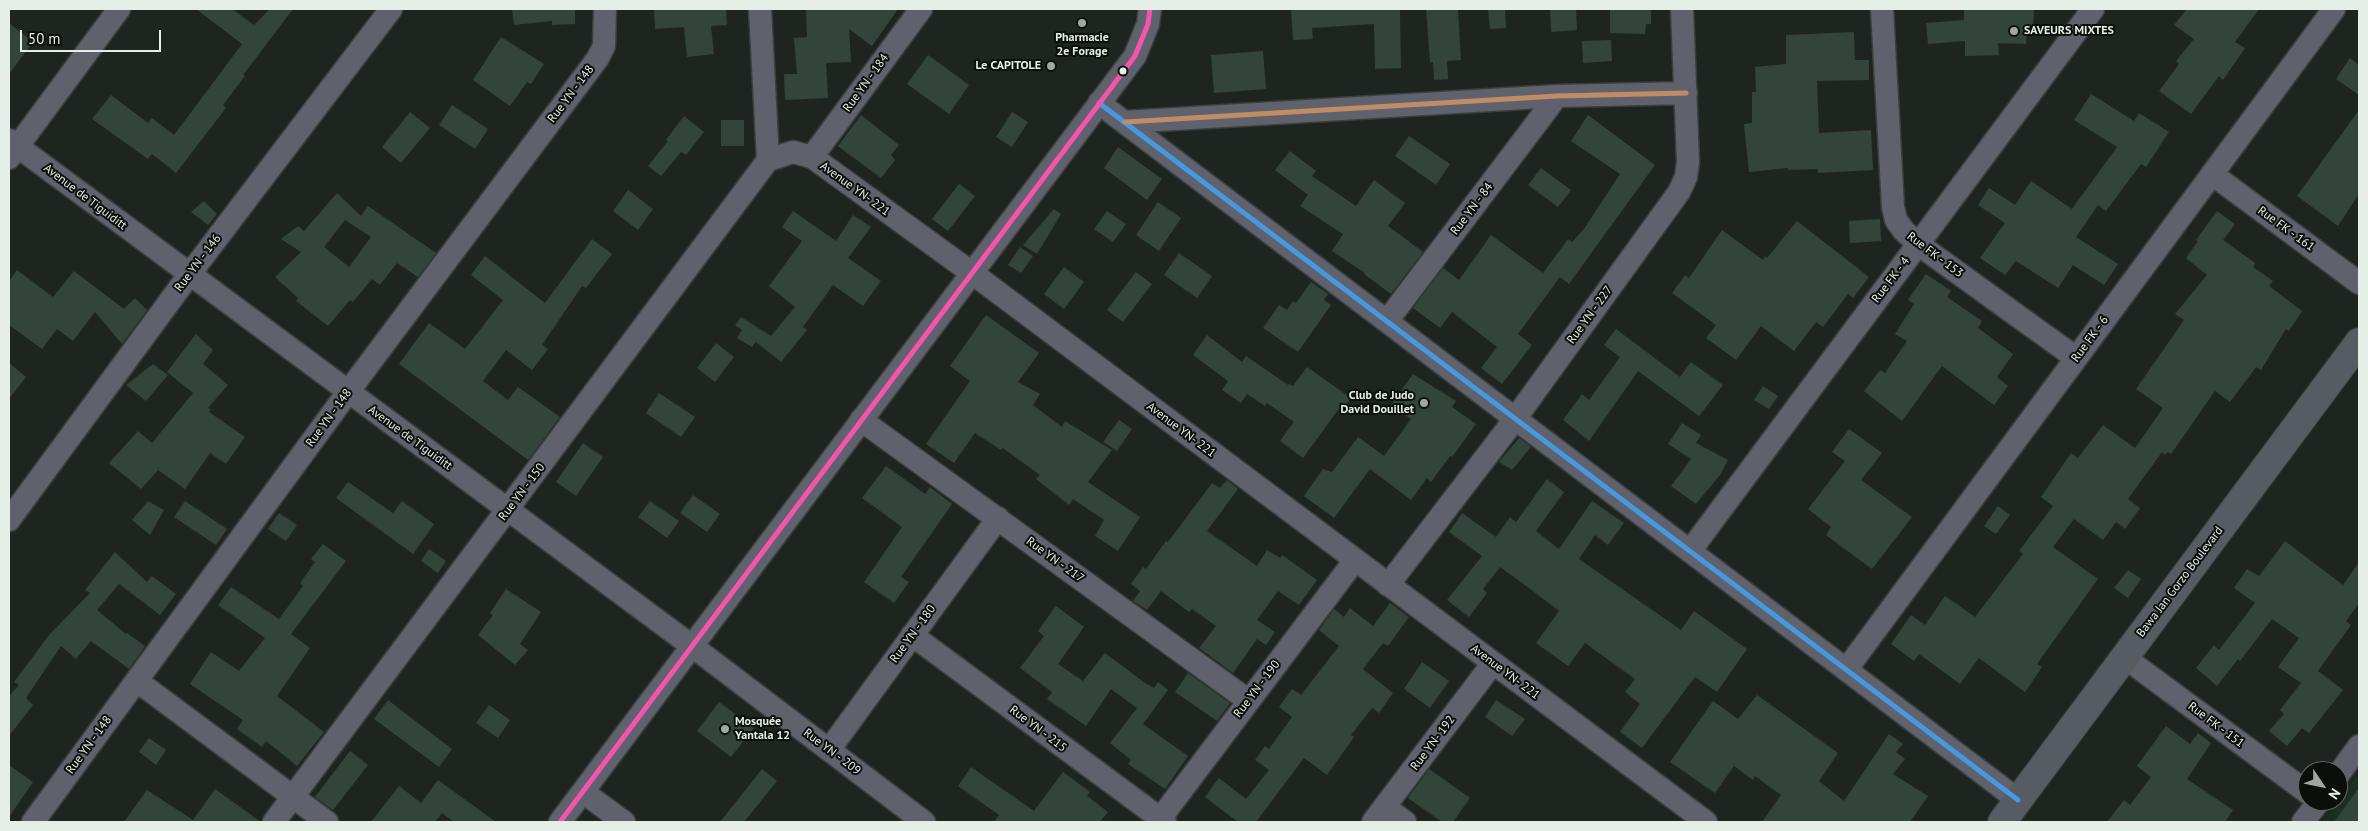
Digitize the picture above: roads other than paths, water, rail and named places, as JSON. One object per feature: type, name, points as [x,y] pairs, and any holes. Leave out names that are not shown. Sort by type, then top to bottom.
[{"type":"main road","name":"Bawa Jan Gorzo Boulevard","points":[[2002,822],[2359,342]]},
{"type":"street","points":[[12,149],[119,9]]},
{"type":"street","name":"Rue YN - 146","points":[[9,520],[189,275],[391,9]]},
{"type":"street","name":"Rue YN - 148","points":[[33,822],[348,392],[598,58],[604,46],[605,9]]},
{"type":"street","points":[[760,9],[768,160]]},
{"type":"street","name":"Rue YN - 184","points":[[812,157],[921,9]]},
{"type":"street","points":[[560,822],[1135,56],[1148,24],[1150,9]]},
{"type":"street","name":"Rue YN - 227","points":[[1388,585],[1515,418],[1680,192],[1686,177],[1688,162],[1682,9]]},
{"type":"street","name":"Rue FK - 153","points":[[1882,9],[1893,207],[1900,226],[1918,244],[2076,358]]},
{"type":"street","name":"Rue FK - 4","points":[[1690,551],[2093,9]]},
{"type":"street","name":"Rue FK - 6","points":[[1846,670],[2212,174],[2326,11]]},
{"type":"street","points":[[1125,122],[1557,96],[1686,93]]},
{"type":"street","name":"Rue YN - 84","points":[[1388,321],[1557,96]]},
{"type":"street","points":[[1099,103],[2018,800]]},
{"type":"street","name":"Avenue de Tiguiditt","points":[[12,149],[189,275],[692,646]]},
{"type":"street","name":"Avenue YN- 221","points":[[768,160],[793,152],[812,157],[972,273],[1706,822]]},
{"type":"street","name":"Rue YN - 150","points":[[274,822],[508,511],[768,160]]},
{"type":"street","name":"Rue FK - 161","points":[[2212,174],[2359,283]]},
{"type":"street","name":"Rue YN - 217","points":[[862,420],[1249,701]]},
{"type":"street","name":"Rue YN - 180","points":[[829,750],[998,518]]},
{"type":"street","name":"Rue YN - 190","points":[[1162,820],[1355,560]]},
{"type":"street","name":"Rue YN - 215","points":[[912,635],[1162,820]]},
{"type":"street","name":"Rue YN - 209","points":[[692,646],[924,822]]},
{"type":"street","name":"Rue FK - 151","points":[[2124,656],[2298,786]]},
{"type":"street","name":"Rue YN- 192","points":[[1379,815],[1493,663]]},
{"type":"street","points":[[137,681],[327,822]]},
{"type":"street","points":[[2348,761],[2359,746]]},
{"type":"street","points":[[583,792],[624,822]]},
{"type":"street","points":[[2303,822],[2311,811]]},
{"type":"street","points":[[1379,815],[1405,822]]},
{"type":"place","name":"Pharmacie 2e Forage","points":[[1082,23]]},
{"type":"place","name":"SAVEURS MIXTES","points":[[2014,31]]},
{"type":"place","name":"Le CAPITOLE","points":[[1051,66]]},
{"type":"place","name":"Club de Judo David Douillet","points":[[1424,403]]},
{"type":"place","name":"Mosquée Yantala 12","points":[[725,729]]}]
